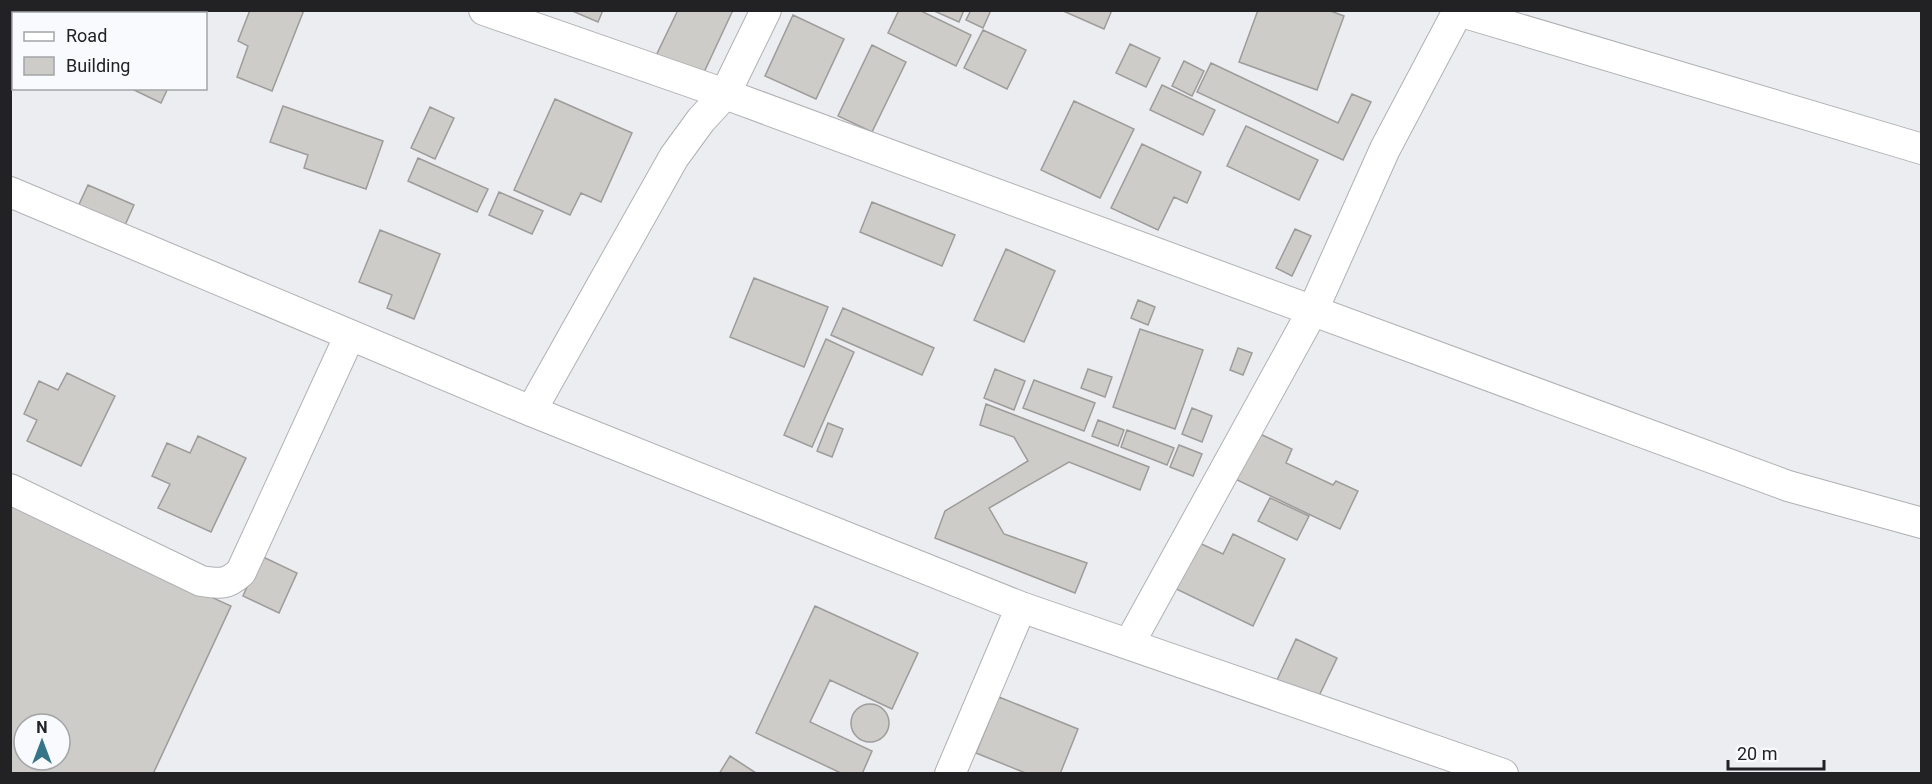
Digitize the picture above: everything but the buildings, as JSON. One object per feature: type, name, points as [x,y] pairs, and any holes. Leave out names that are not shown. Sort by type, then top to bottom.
[{"type":"street","points":[[484,10],[725,94],[1788,486],[1922,523]]},
{"type":"street","points":[[531,411],[674,157],[701,120],[725,94],[766,10]]},
{"type":"street","points":[[1129,644],[1313,310],[1385,149],[1456,11],[1922,149]]},
{"type":"street","points":[[10,192],[531,411],[1021,607],[1503,774]]},
{"type":"street","points":[[10,489],[201,580],[216,583],[230,582],[241,572],[350,335]]},
{"type":"street","points":[[950,774],[1021,607]]}]
